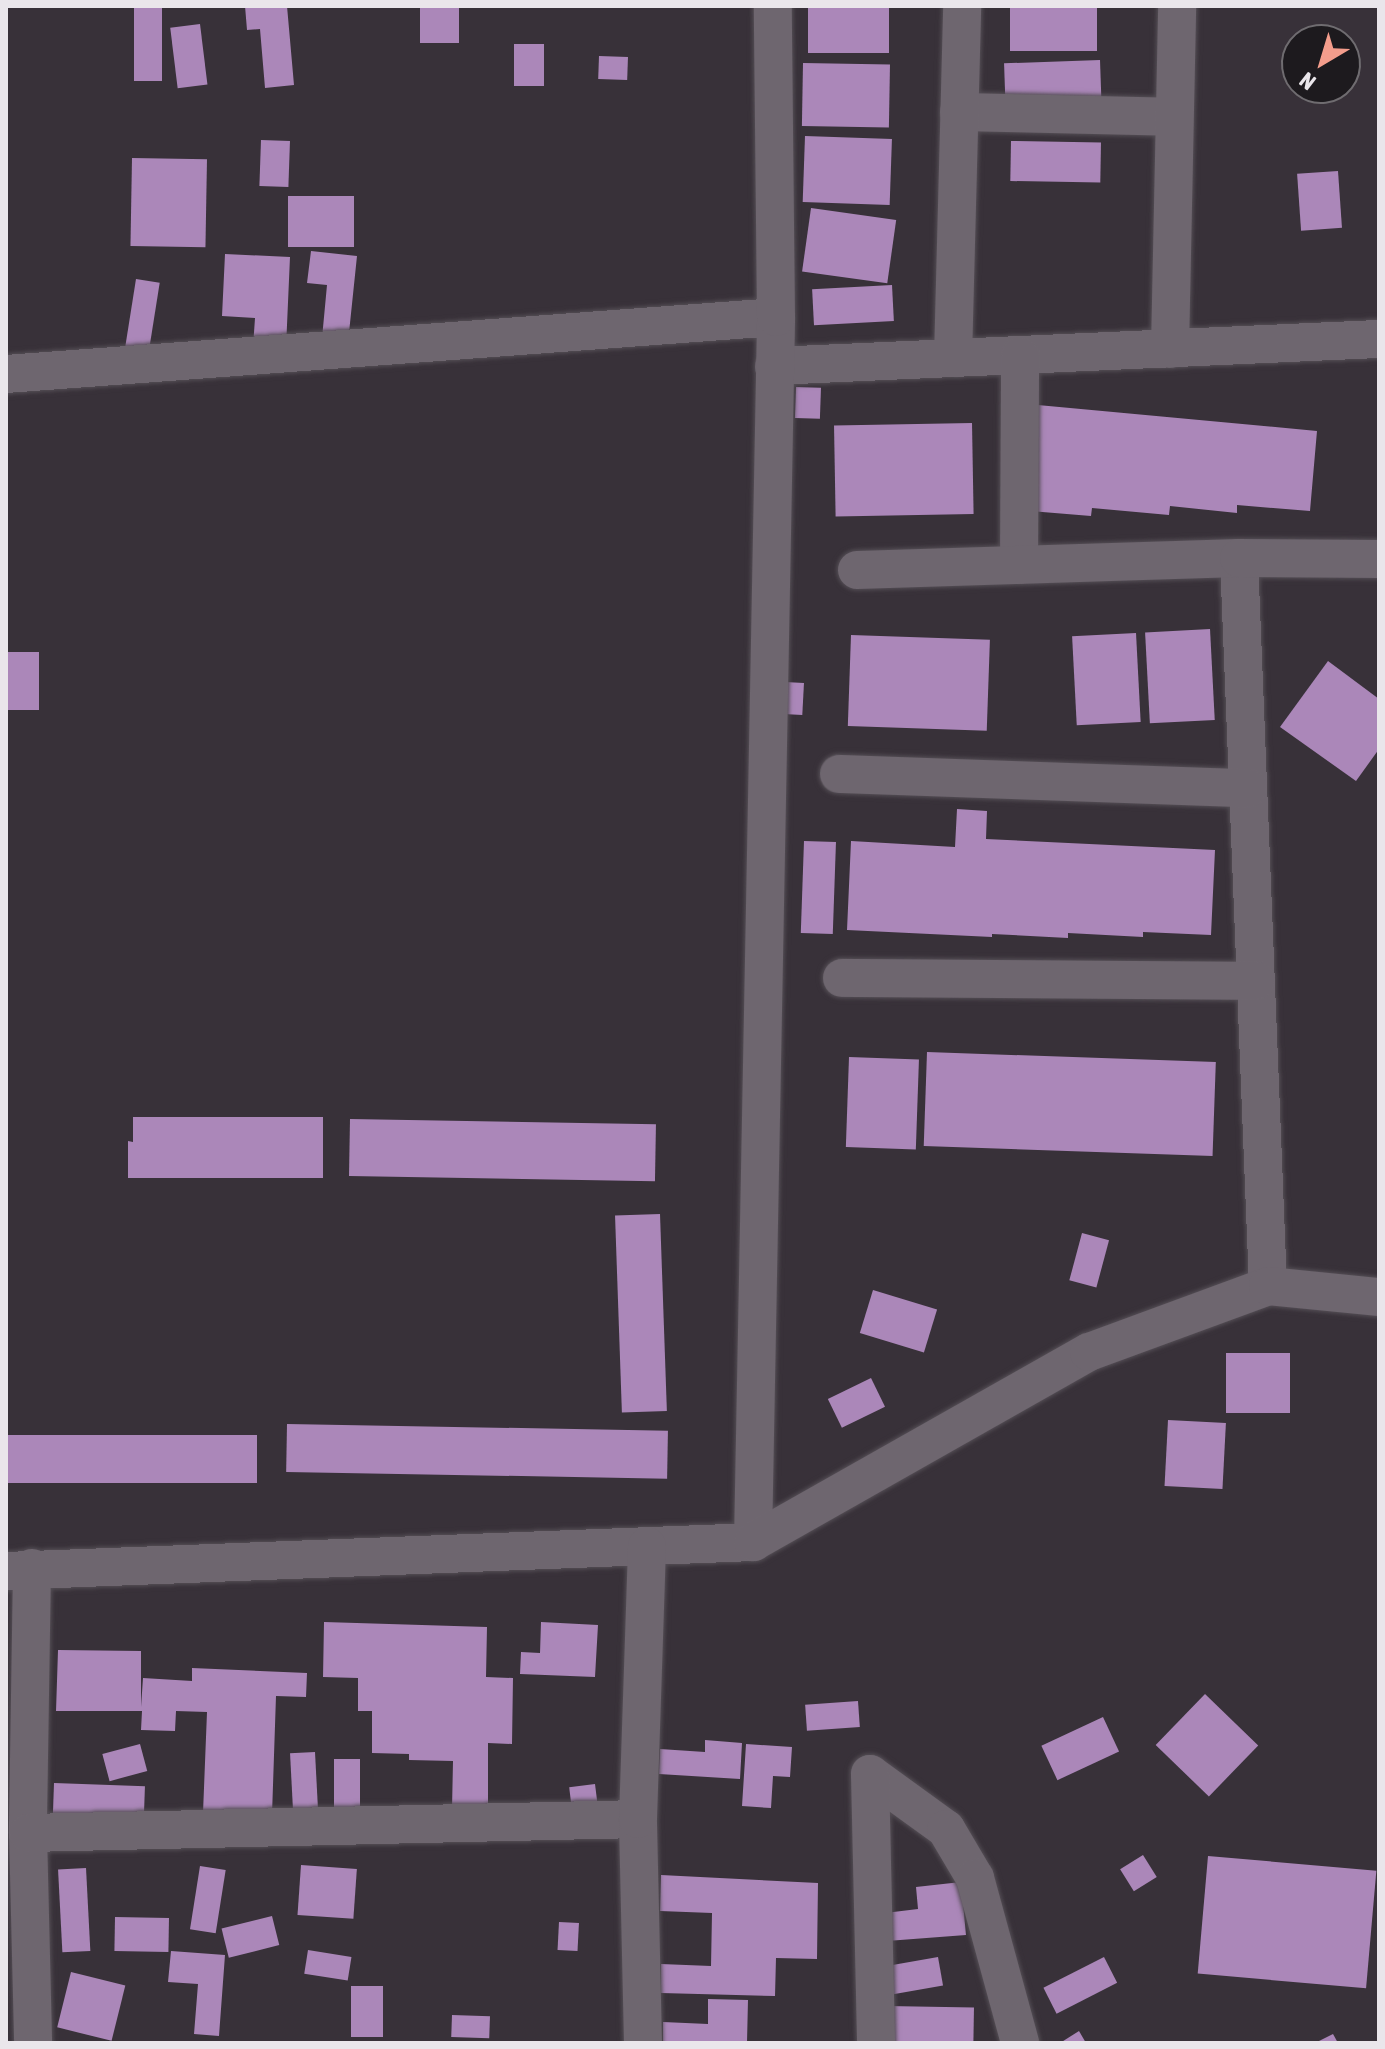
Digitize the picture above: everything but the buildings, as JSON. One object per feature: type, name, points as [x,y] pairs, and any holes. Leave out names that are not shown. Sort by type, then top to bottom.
[{"type":"street","points":[[753,1542],[776,317],[773,6]]},
{"type":"street","points":[[953,358],[962,6]]},
{"type":"street","points":[[1170,349],[1177,6]]},
{"type":"street","points":[[959,112],[1174,117]]},
{"type":"street","points":[[6,374],[776,317]]},
{"type":"street","points":[[774,366],[1379,339]]},
{"type":"street","points":[[1019,565],[1020,356]]},
{"type":"street","points":[[1239,558],[1268,1286]]},
{"type":"street","points":[[857,570],[1239,558],[1379,559]]},
{"type":"street","points":[[839,774],[1248,788]]},
{"type":"street","points":[[842,978],[1256,981]]},
{"type":"street","points":[[33,2043],[19,1569],[753,1542],[1089,1352],[1268,1286],[1379,1297]]},
{"type":"street","points":[[643,2043],[638,1819],[647,1546]]},
{"type":"street","points":[[876,2043],[870,1774],[946,1829],[975,1878],[1020,2043]]},
{"type":"street","points":[[28,1833],[638,1819]]}]
